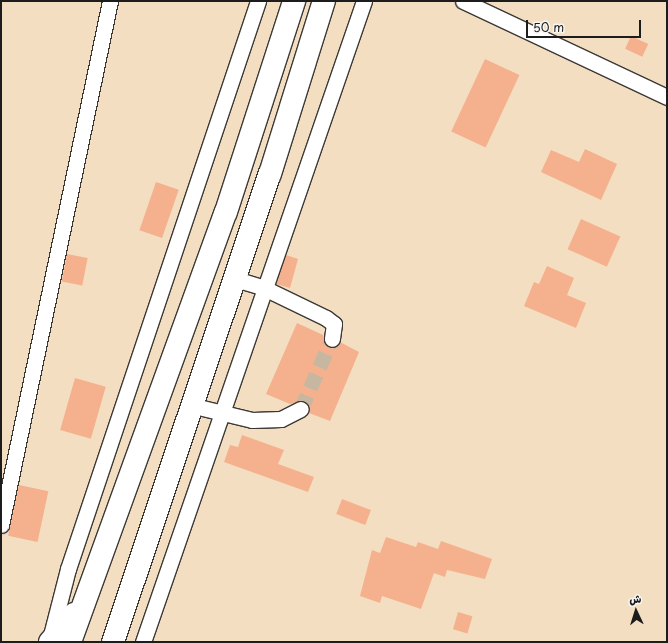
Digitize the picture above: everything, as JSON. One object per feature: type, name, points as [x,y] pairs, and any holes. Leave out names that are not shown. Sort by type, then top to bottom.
[{"type":"highway","points":[[70,642],[241,168],[294,1]]},
{"type":"highway","points":[[113,642],[232,278],[270,174],[324,1]]},
{"type":"highway","points":[[49,642],[88,595]]},
{"type":"street","points":[[1,525],[110,1]]},
{"type":"street","points":[[49,642],[68,569],[258,1]]},
{"type":"street","points":[[143,642],[364,1]]},
{"type":"street","points":[[463,1],[667,97]]},
{"type":"street","points":[[232,278],[264,288],[326,318],[334,324],[332,339]]},
{"type":"street","points":[[190,405],[221,415],[252,420],[281,419],[301,409]]},
{"type":"building","points":[[631,36],[648,44],[642,57],[625,49]]},
{"type":"building","points":[[485,59],[519,75],[486,148],[451,132]]},
{"type":"building","points":[[585,149],[617,164],[601,200],[541,172],[551,150],[579,162]]},
{"type":"building","points":[[156,182],[179,190],[162,238],[139,230]]},
{"type":"building","points":[[581,219],[620,236],[607,267],[568,249]]},
{"type":"building","points":[[67,254],[88,258],[82,285],[62,281]]},
{"type":"building","points":[[286,255],[298,259],[290,288],[276,284]]},
{"type":"building","points":[[547,266],[574,278],[567,295],[586,303],[576,328],[524,306],[534,282],[539,284]]},
{"type":"building","points":[[297,323],[323,335],[327,346],[335,347],[340,342],[359,352],[330,421],[309,413],[306,401],[290,404],[266,394]]},
{"type":"building","points":[[75,378],[106,387],[91,439],[60,430]]},
{"type":"building","points":[[242,435],[284,450],[278,464],[314,477],[308,492],[224,462],[230,445],[238,447]]},
{"type":"building","points":[[19,485],[48,491],[38,542],[8,536]]},
{"type":"building","points":[[342,499],[371,510],[365,525],[336,514]]},
{"type":"building","points":[[386,537],[416,547],[418,542],[438,549],[441,541],[492,559],[485,579],[447,570],[445,577],[434,573],[421,609],[382,596],[380,603],[360,596],[372,550],[380,553]]},
{"type":"building","points":[[458,612],[472,616],[467,633],[453,629]]},
{"type":"tunnel","points":[[301,409],[332,339]]}]
